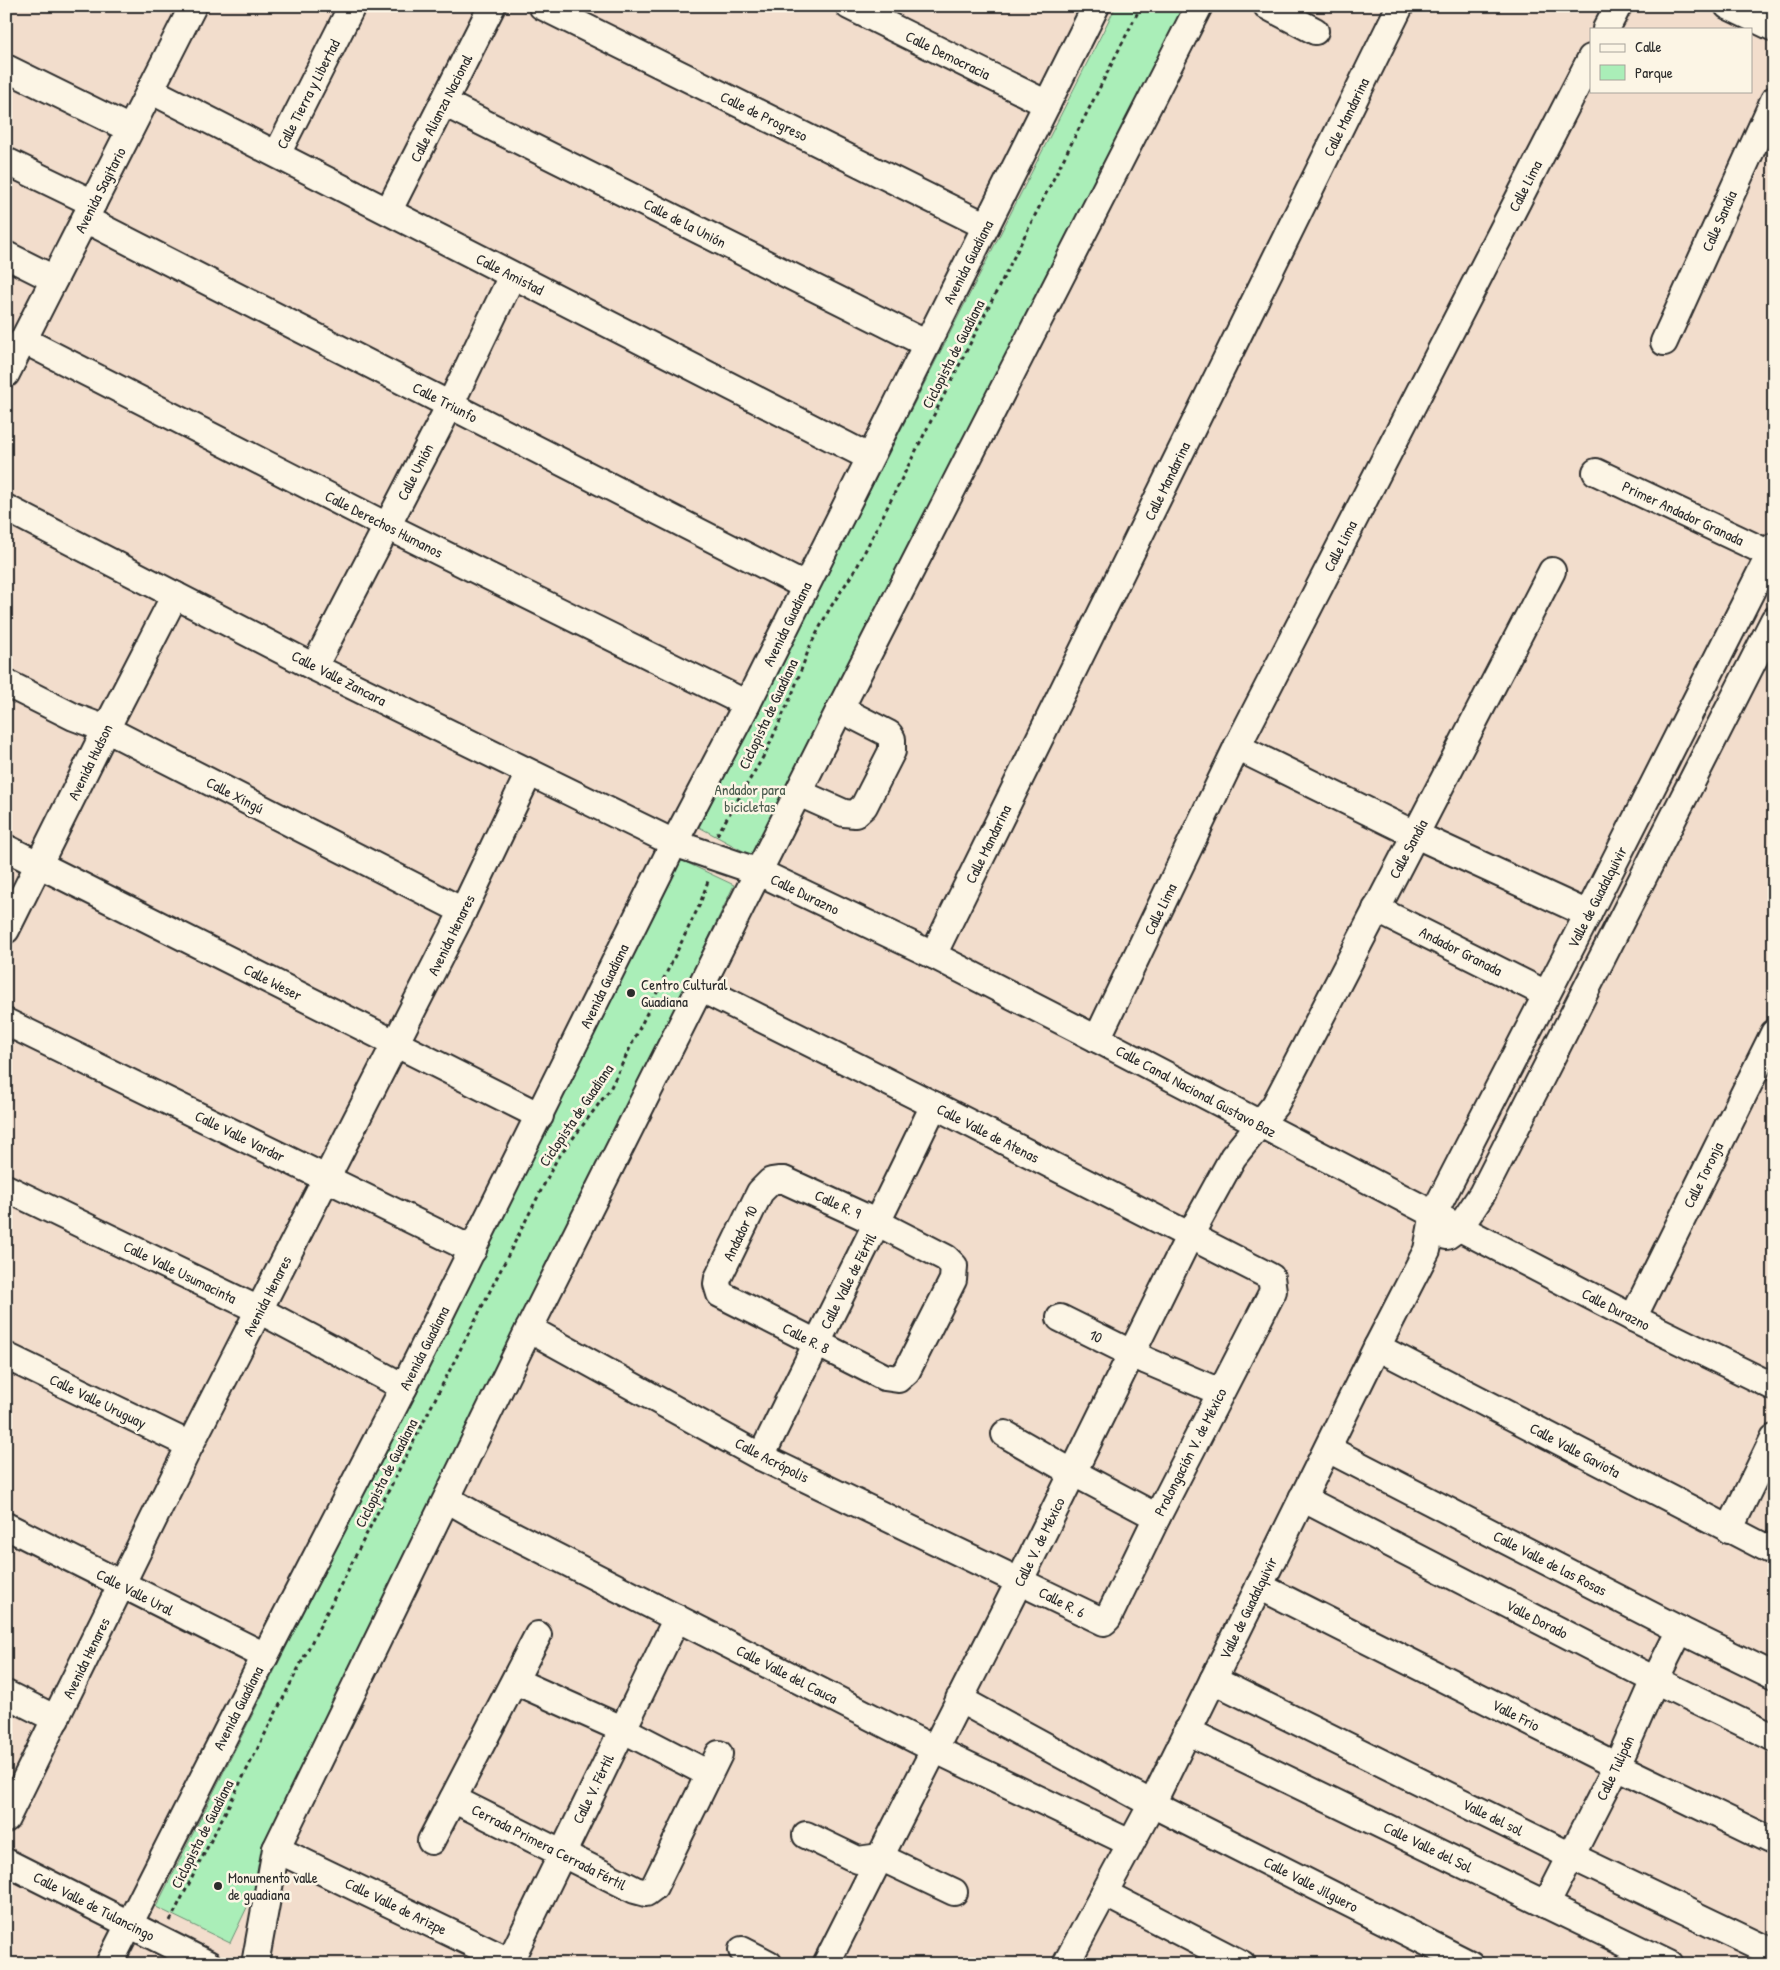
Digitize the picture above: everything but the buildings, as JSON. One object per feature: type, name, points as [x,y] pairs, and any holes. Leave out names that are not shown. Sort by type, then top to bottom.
[{"type":"street","name":"Avenida Sagitario","points":[[13,355],[54,279],[193,6]]},
{"type":"street","name":"Calle Tierra y Libertad","points":[[277,154],[352,6]]},
{"type":"street","name":"Calle Alianza Nacional","points":[[389,210],[492,6]]},
{"type":"street","name":"Calle de Progreso","points":[[542,6],[986,226]]},
{"type":"street","name":"Calle Democracia","points":[[849,6],[1047,104]]},
{"type":"street","name":"Avenida Guadiana","points":[[109,1964],[128,1922],[404,1387],[674,844],[747,704],[1096,6]]},
{"type":"street","points":[[256,1964],[276,1849],[529,1329],[840,709],[1199,6]]},
{"type":"street","points":[[1267,6],[1315,31]]},
{"type":"street","name":"Calle Mandarina","points":[[933,955],[1400,6]]},
{"type":"street","points":[[1607,28],[1618,6]]},
{"type":"street","points":[[1728,6],[1774,28]]},
{"type":"street","name":"Calle Lima","points":[[1097,1039],[1237,747],[1590,60]]},
{"type":"street","points":[[6,68],[130,129]]},
{"type":"street","name":"Calle Amistad","points":[[150,90],[389,210],[512,276],[870,457]]},
{"type":"street","name":"Calle Sandia","points":[[1664,342],[1774,100]]},
{"type":"street","name":"Calle de la Unión","points":[[444,103],[927,344]]},
{"type":"street","name":"Calle Triunfo","points":[[6,161],[89,211],[450,405],[805,586]]},
{"type":"street","points":[[6,255],[54,279]]},
{"type":"street","name":"Calle Unión","points":[[314,667],[450,405],[512,276]]},
{"type":"street","name":"Calle Derechos Humanos","points":[[13,355],[387,526],[747,704]]},
{"type":"street","name":"Primer Andador Granada","points":[[1596,472],[1772,550]]},
{"type":"street","name":"Calle Valle Zancara","points":[[6,508],[314,667],[674,844]]},
{"type":"street","name":"Valle de Guadalquivir","points":[[1066,1964],[1152,1804],[1302,1498],[1328,1450],[1427,1250],[1434,1213],[1772,550]]},
{"type":"street","name":"Calle Sandia","points":[[1258,1124],[1275,1105],[1552,570]]},
{"type":"street","name":"Avenida Hudson","points":[[6,930],[175,595]]},
{"type":"street","name":"Valle de Guadalquivir","points":[[1427,1250],[1460,1227],[1482,1194],[1774,620]]},
{"type":"street","name":"Calle Xingú","points":[[6,682],[74,717],[106,729],[463,911]]},
{"type":"street","points":[[799,793],[844,813],[855,814],[864,806],[892,751],[892,739],[889,734],[840,709]]},
{"type":"street","points":[[1237,747],[1416,835],[1588,914]]},
{"type":"street","name":"Avenida Henares","points":[[6,1819],[190,1445],[463,911],[529,773]]},
{"type":"street","name":"Calle Durazno","points":[[674,844],[759,872],[933,955]]},
{"type":"street","name":"Calle Weser","points":[[6,848],[540,1116]]},
{"type":"street","name":"Andador Granada","points":[[1376,909],[1546,994]]},
{"type":"street","name":"Calle Canal Nacional Gustavo Baz","points":[[933,955],[1460,1227]]},
{"type":"street","name":"Calle Valle de Atenas","points":[[700,988],[1271,1277],[1273,1281]]},
{"type":"street","name":"Calle Valle Vardar","points":[[6,1022],[473,1250]]},
{"type":"street","name":"Calle Toronja","points":[[1633,1318],[1774,1033]]},
{"type":"street","name":"Calle Valle de Fértil","points":[[761,1457],[816,1343],[878,1223],[934,1105]]},
{"type":"street","name":"Calle V. de México","points":[[826,1964],[1074,1472],[1189,1237],[1233,1157],[1258,1124]]},
{"type":"street","name":"Calle R. 9","points":[[771,1181],[784,1180],[878,1223],[946,1258],[954,1266],[953,1280],[907,1371],[898,1379]]},
{"type":"street","name":"Andador 10","points":[[718,1290],[718,1278],[722,1269],[760,1192],[771,1181]]},
{"type":"street","name":"Calle Valle Usumacinta","points":[[6,1188],[259,1310],[404,1387]]},
{"type":"street","name":"Calle Durazno","points":[[1460,1227],[1633,1318],[1774,1387]]},
{"type":"street","name":"Prolongación V. de México","points":[[1104,1622],[1108,1618],[1220,1392],[1273,1291],[1273,1281]]},
{"type":"street","name":"Calle R. 8","points":[[718,1290],[724,1297],[884,1377],[898,1379]]},
{"type":"street","name":"10","points":[[1060,1318],[1132,1354]]},
{"type":"street","name":"Calle Acrópolis","points":[[529,1329],[761,1457],[1020,1580]]},
{"type":"street","name":"Calle Valle Gaviota","points":[[1378,1347],[1774,1552]]},
{"type":"street","points":[[1132,1354],[1220,1392]]},
{"type":"street","name":"Calle Valle Uruguay","points":[[6,1356],[190,1445]]},
{"type":"street","points":[[1005,1434],[1157,1517]]},
{"type":"street","points":[[1729,1530],[1774,1438]]},
{"type":"street","name":"Calle Valle de las Rosas","points":[[1328,1450],[1774,1676]]},
{"type":"street","name":"Valle Dorado","points":[[1302,1498],[1655,1680],[1774,1738]]},
{"type":"street","name":"Calle Valle del Cauca","points":[[447,1499],[480,1518],[934,1749],[1130,1843]]},
{"type":"street","name":"Calle Valle Ural","points":[[6,1526],[122,1586],[265,1656]]},
{"type":"street","name":"Calle R. 6","points":[[1020,1580],[1104,1622]]},
{"type":"street","name":"Valle Frio","points":[[1259,1586],[1617,1766],[1774,1842]]},
{"type":"street","name":"Calle V. Fértil","points":[[513,1962],[562,1852],[677,1618]]},
{"type":"street","name":"Calle Tulipán","points":[[1546,1904],[1617,1766],[1655,1680],[1680,1630]]},
{"type":"street","points":[[431,1841],[538,1635]]},
{"type":"street","points":[[515,1680],[622,1729]]},
{"type":"street","name":"Valle del sol","points":[[1213,1680],[1571,1856],[1774,1953]]},
{"type":"street","points":[[6,1694],[56,1720]]},
{"type":"street","points":[[959,1699],[1152,1804]]},
{"type":"street","name":"Cerrada Primera Cerrada Fértil","points":[[452,1799],[562,1852],[635,1890],[646,1893],[654,1887],[714,1764],[622,1729]]},
{"type":"street","name":"Calle Valle del Sol","points":[[1187,1731],[1669,1964]]},
{"type":"street","name":"Calle Valle Jilguero","points":[[1152,1804],[1470,1964]]},
{"type":"street","points":[[806,1835],[858,1860],[880,1857],[954,1892]]},
{"type":"street","name":"Calle Valle de Arizpe","points":[[276,1849],[513,1962]]},
{"type":"street","name":"Calle Valle de Tulancingo","points":[[6,1862],[208,1964]]},
{"type":"street","points":[[1104,1893],[1242,1964]]},
{"type":"street","points":[[742,1950],[769,1964]]},
{"type":"path","name":"Ciclopista de Guadiana","points":[[160,1939],[556,1161],[610,1089],[624,1063],[649,1006],[700,904],[709,878],[710,856],[715,839],[766,752],[793,692],[810,646],[830,608],[857,566],[1141,6]]},
{"type":"green space","name":"Andador para bicicletas","points":[[1116,6],[1187,6],[756,858],[699,827]]},
{"type":"green space","points":[[681,860],[734,885],[230,1943],[156,1907]]},
{"type":"place","name":"Centro Cultural Guadiana","points":[[631,993]]},
{"type":"place","name":"Monumento valle de guadiana","points":[[218,1886]]}]
